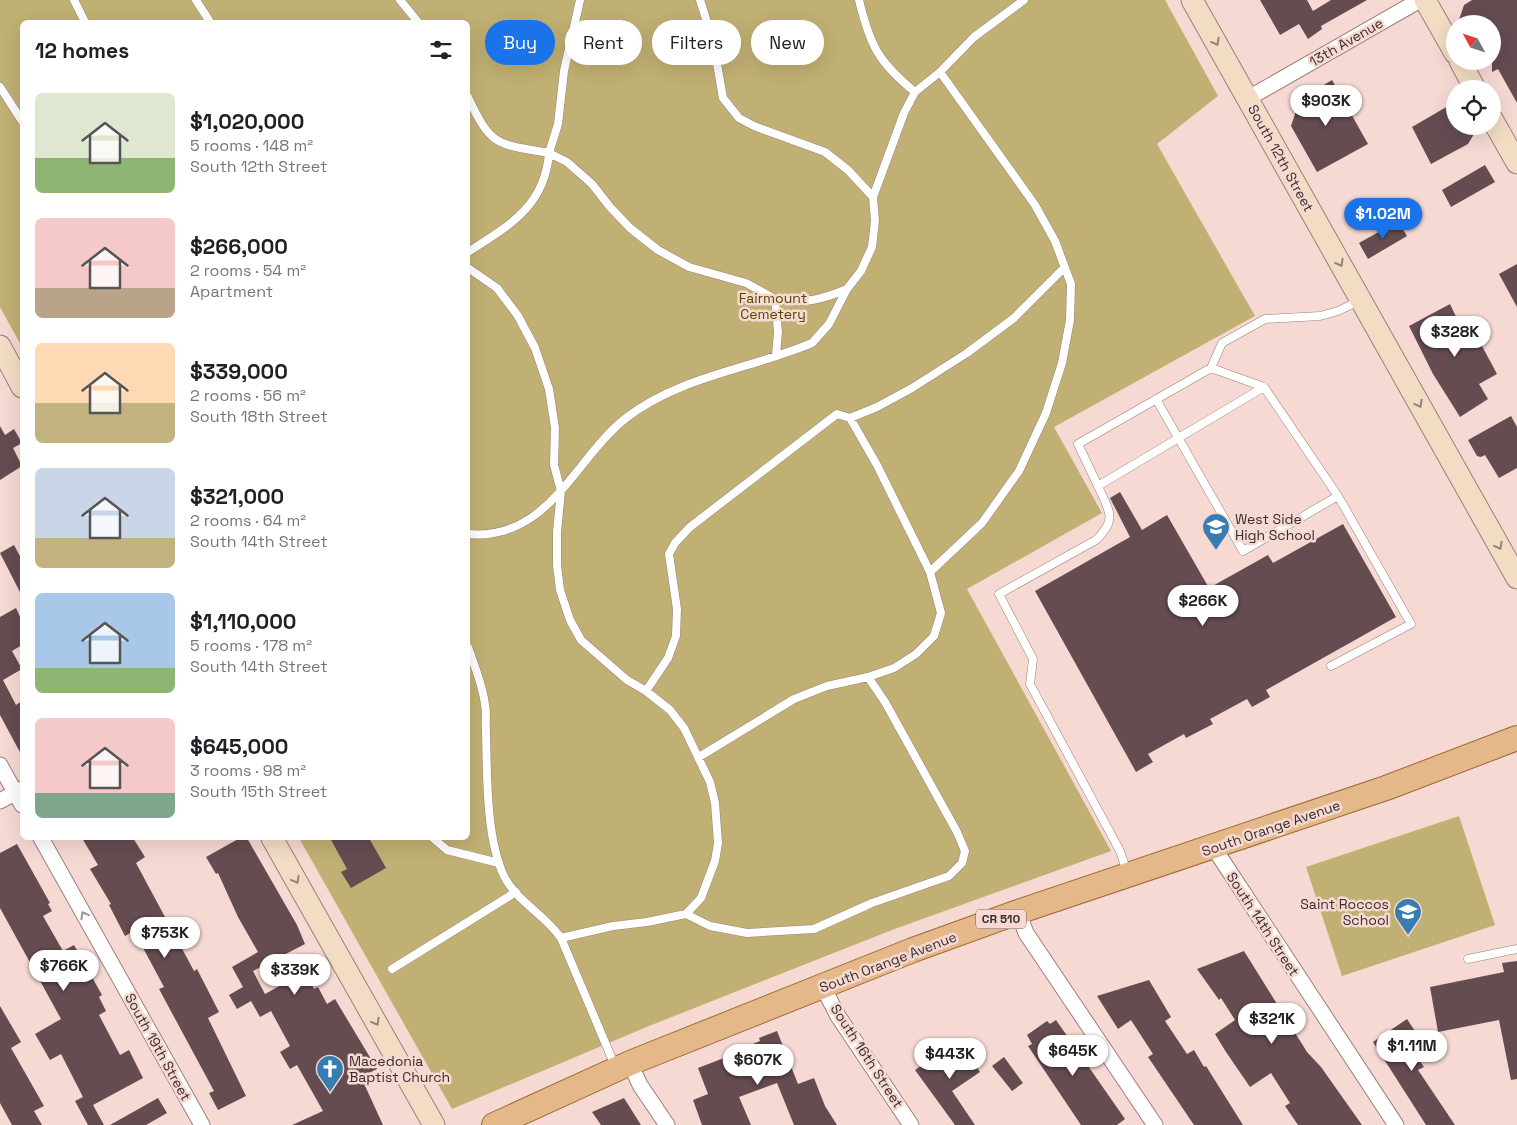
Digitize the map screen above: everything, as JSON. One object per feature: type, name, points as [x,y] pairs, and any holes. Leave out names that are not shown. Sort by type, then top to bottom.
[{"type":"main road","name":"South Orange Avenue","points":[[494,1125],[623,1066],[914,950],[1018,912],[1214,848],[1517,740]]},
{"type":"street","name":"South 12th Street","points":[[1192,0],[1517,578]]},
{"type":"street","name":"13th Avenue","points":[[1247,98],[1420,0]]},
{"type":"street","points":[[1425,0],[1446,37]]},
{"type":"street","points":[[1501,135],[1517,163]]},
{"type":"street","points":[[0,346],[20,383]]},
{"type":"street","points":[[0,765],[20,796],[0,801]]},
{"type":"street","name":"South 19th Street","points":[[42,840],[202,1125]]},
{"type":"street","points":[[273,840],[434,1125]]},
{"type":"street","name":"South 14th Street","points":[[1214,848],[1396,1125]]},
{"type":"street","points":[[1018,912],[1026,933],[1155,1125]]},
{"type":"street","name":"South 16th Street","points":[[823,987],[838,1016],[911,1125]]},
{"type":"street","points":[[623,1066],[640,1085],[667,1125]]},
{"type":"lane","points":[[74,0],[84,20]]},
{"type":"lane","points":[[196,0],[209,20]]},
{"type":"lane","points":[[400,0],[416,20]]},
{"type":"lane","points":[[470,251],[526,211],[538,194],[548,169],[549,153],[558,124],[564,71],[580,0]]},
{"type":"lane","points":[[700,0],[713,41],[723,98],[738,118],[754,126],[824,152],[848,170],[873,197]]},
{"type":"lane","points":[[858,0],[868,35],[879,57],[915,92]]},
{"type":"lane","points":[[470,534],[488,534],[516,526],[545,508],[625,419],[659,396],[812,343],[829,324],[861,271],[872,247],[875,222],[873,197],[904,113],[915,92],[940,72],[974,37],[1024,0]]},
{"type":"lane","points":[[930,572],[982,523],[1019,471],[1046,413],[1062,363],[1070,320],[1071,284],[1055,241],[1035,205],[940,72]]},
{"type":"lane","points":[[0,87],[20,118]]},
{"type":"lane","points":[[470,101],[481,126],[493,140],[517,148],[549,153],[567,162],[592,184],[630,228],[658,250],[689,267],[746,283],[775,299],[796,303],[824,299],[848,290]]},
{"type":"lane","points":[[646,691],[668,658],[676,636],[677,609],[669,554],[675,543],[690,527],[837,414],[850,418],[912,388],[967,353],[1014,318],[1064,268]]},
{"type":"lane","points":[[470,269],[497,288],[506,300],[535,348],[549,389],[555,428],[554,465],[561,491],[556,532],[557,565],[560,590],[570,620],[581,640],[627,680],[646,691],[670,710],[684,728],[699,757],[710,782],[715,803],[718,843],[715,862],[701,898],[686,914],[647,922],[613,926],[561,938]]},
{"type":"lane","points":[[775,299],[778,332],[776,355]]},
{"type":"lane","points":[[1128,876],[1120,851],[1030,684],[1033,660],[999,594],[1096,540],[1109,526],[1111,515],[1078,444],[1211,368],[1222,344],[1265,319],[1320,316],[1338,311],[1360,300]]},
{"type":"lane","points":[[1211,368],[1264,387],[1338,496],[1411,624],[1331,666]]},
{"type":"lane","points":[[1098,486],[1264,387]]},
{"type":"lane","points":[[1156,399],[1243,551],[1338,496]]},
{"type":"lane","points":[[699,757],[794,699],[827,686],[868,677],[894,668],[916,654],[934,636],[941,613],[930,572],[877,465],[850,418]]},
{"type":"lane","points":[[470,653],[486,705],[491,830],[499,863],[504,876],[516,892],[528,906],[551,924],[561,938],[623,1066]]},
{"type":"lane","points":[[686,914],[710,926],[748,933],[814,929],[872,903],[948,876],[962,862],[965,851],[957,832],[885,702],[868,677]]},
{"type":"lane","points":[[435,840],[447,850],[499,863]]},
{"type":"lane","points":[[392,969],[516,892]]},
{"type":"lane","points":[[1468,959],[1517,949]]},
{"type":"green space","name":"Fairmount Cemetery","points":[[0,0],[1165,0],[1218,96],[1157,144],[1255,316],[1054,427],[1102,513],[967,589],[1111,851],[892,930],[649,1026],[452,1109],[300,840],[470,840],[470,20],[20,20],[20,343],[0,307]]},
{"type":"green space","points":[[1459,816],[1495,925],[1342,976],[1306,867]]},
{"type":"building","points":[[1260,0],[1307,0],[1313,11],[1331,0],[1367,0],[1321,26],[1322,29],[1308,39],[1299,24],[1280,35]]},
{"type":"building","points":[[1472,0],[1517,0],[1517,103],[1499,70],[1501,70],[1501,15],[1461,15],[1464,5]]},
{"type":"building","points":[[1332,80],[1368,144],[1317,172],[1291,126],[1300,99]]},
{"type":"building","points":[[1446,107],[1446,135],[1473,135],[1468,144],[1431,164],[1412,127]]},
{"type":"building","points":[[1485,165],[1495,182],[1451,207],[1442,190]]},
{"type":"building","points":[[1398,221],[1407,236],[1368,259],[1359,243]]},
{"type":"building","points":[[1517,264],[1517,307],[1499,274]]},
{"type":"building","points":[[1450,304],[1459,323],[1467,318],[1497,374],[1479,384],[1488,399],[1460,417],[1433,374],[1409,326]]},
{"type":"building","points":[[1511,416],[1517,427],[1517,468],[1499,478],[1485,455],[1477,456],[1468,440]]},
{"type":"building","points":[[0,426],[5,435],[14,429],[20,440],[20,444],[13,448],[20,462],[20,467],[0,480]]},
{"type":"building","points":[[1120,492],[1142,530],[1167,515],[1209,588],[1268,555],[1273,563],[1343,524],[1396,617],[1266,690],[1270,697],[1252,707],[1247,699],[1210,719],[1213,724],[1186,738],[1184,734],[1148,754],[1153,762],[1136,772],[1035,591],[1130,537],[1110,498]]},
{"type":"building","points":[[14,545],[20,556],[20,592],[0,553]]},
{"type":"building","points":[[16,608],[20,617],[20,646],[12,651],[20,665],[20,670],[3,680],[16,705],[20,702],[20,752],[0,715],[0,617]]},
{"type":"building","points":[[83,840],[134,840],[145,857],[136,863],[194,971],[197,969],[219,1012],[208,1018],[246,1096],[218,1110],[209,1093],[214,1091],[159,989],[164,987],[134,931],[125,936],[109,905],[111,904],[90,869],[98,865]]},
{"type":"building","points":[[236,840],[248,840],[297,925],[305,944],[253,971],[265,994],[305,972],[314,989],[318,987],[327,1004],[335,999],[377,1069],[361,1077],[383,1125],[292,1125],[323,1111],[297,1065],[290,1069],[280,1052],[290,1046],[271,1011],[260,1017],[251,1001],[237,1009],[229,995],[243,987],[232,967],[258,952],[238,917],[218,873],[216,874],[206,857]]},
{"type":"building","points":[[331,840],[370,840],[386,868],[351,888],[341,872],[347,869]]},
{"type":"building","points":[[17,844],[50,903],[48,904],[52,911],[43,916],[63,951],[74,945],[102,995],[99,997],[106,1011],[99,1015],[120,1055],[129,1050],[143,1078],[93,1105],[104,1125],[88,1125],[75,1101],[83,1097],[61,1054],[50,1060],[35,1034],[61,1019],[0,908],[0,853]]},
{"type":"building","points":[[1244,951],[1307,1052],[1321,1067],[1362,1125],[1298,1125],[1285,1106],[1290,1103],[1271,1073],[1250,1087],[1226,1052],[1215,1034],[1235,1020],[1221,998],[1219,1000],[1197,969]]},
{"type":"building","points":[[1517,961],[1517,1079],[1511,1080],[1499,1020],[1438,1032],[1430,987],[1504,972],[1502,963]]},
{"type":"building","points":[[1149,980],[1171,1017],[1165,1021],[1187,1054],[1194,1050],[1204,1067],[1206,1066],[1243,1125],[1194,1125],[1148,1057],[1153,1054],[1131,1020],[1118,1029],[1097,996]]},
{"type":"building","points":[[0,1006],[21,1042],[11,1048],[44,1106],[34,1111],[42,1125],[12,1125],[0,1103]]},
{"type":"building","points":[[1407,1019],[1425,1046],[1423,1048],[1426,1051],[1417,1057],[1424,1067],[1418,1070],[1455,1125],[1426,1125],[1373,1042]]},
{"type":"building","points":[[1056,1020],[1125,1119],[1117,1125],[1081,1125],[1028,1046],[1032,1044],[1027,1035],[1047,1021],[1050,1024]]},
{"type":"building","points":[[777,1031],[798,1084],[814,1078],[825,1106],[837,1125],[794,1125],[777,1083],[739,1097],[751,1125],[702,1125],[693,1100],[708,1094],[698,1068],[742,1051],[741,1049],[760,1041],[759,1038]]},
{"type":"building","points":[[959,1040],[980,1072],[952,1091],[975,1125],[955,1125],[915,1070]]},
{"type":"building","points":[[1004,1057],[1023,1083],[1012,1091],[992,1066]]},
{"type":"building","points":[[158,1098],[167,1113],[146,1125],[110,1125]]},
{"type":"building","points":[[624,1098],[641,1125],[601,1125],[592,1112]]},
{"type":"place","name":"West Side High School","points":[[1216,551]]},
{"type":"place","name":"Saint Roccos School","points":[[1408,936]]},
{"type":"place","name":"Macedonia Baptist Church","points":[[330,1093]]}]
